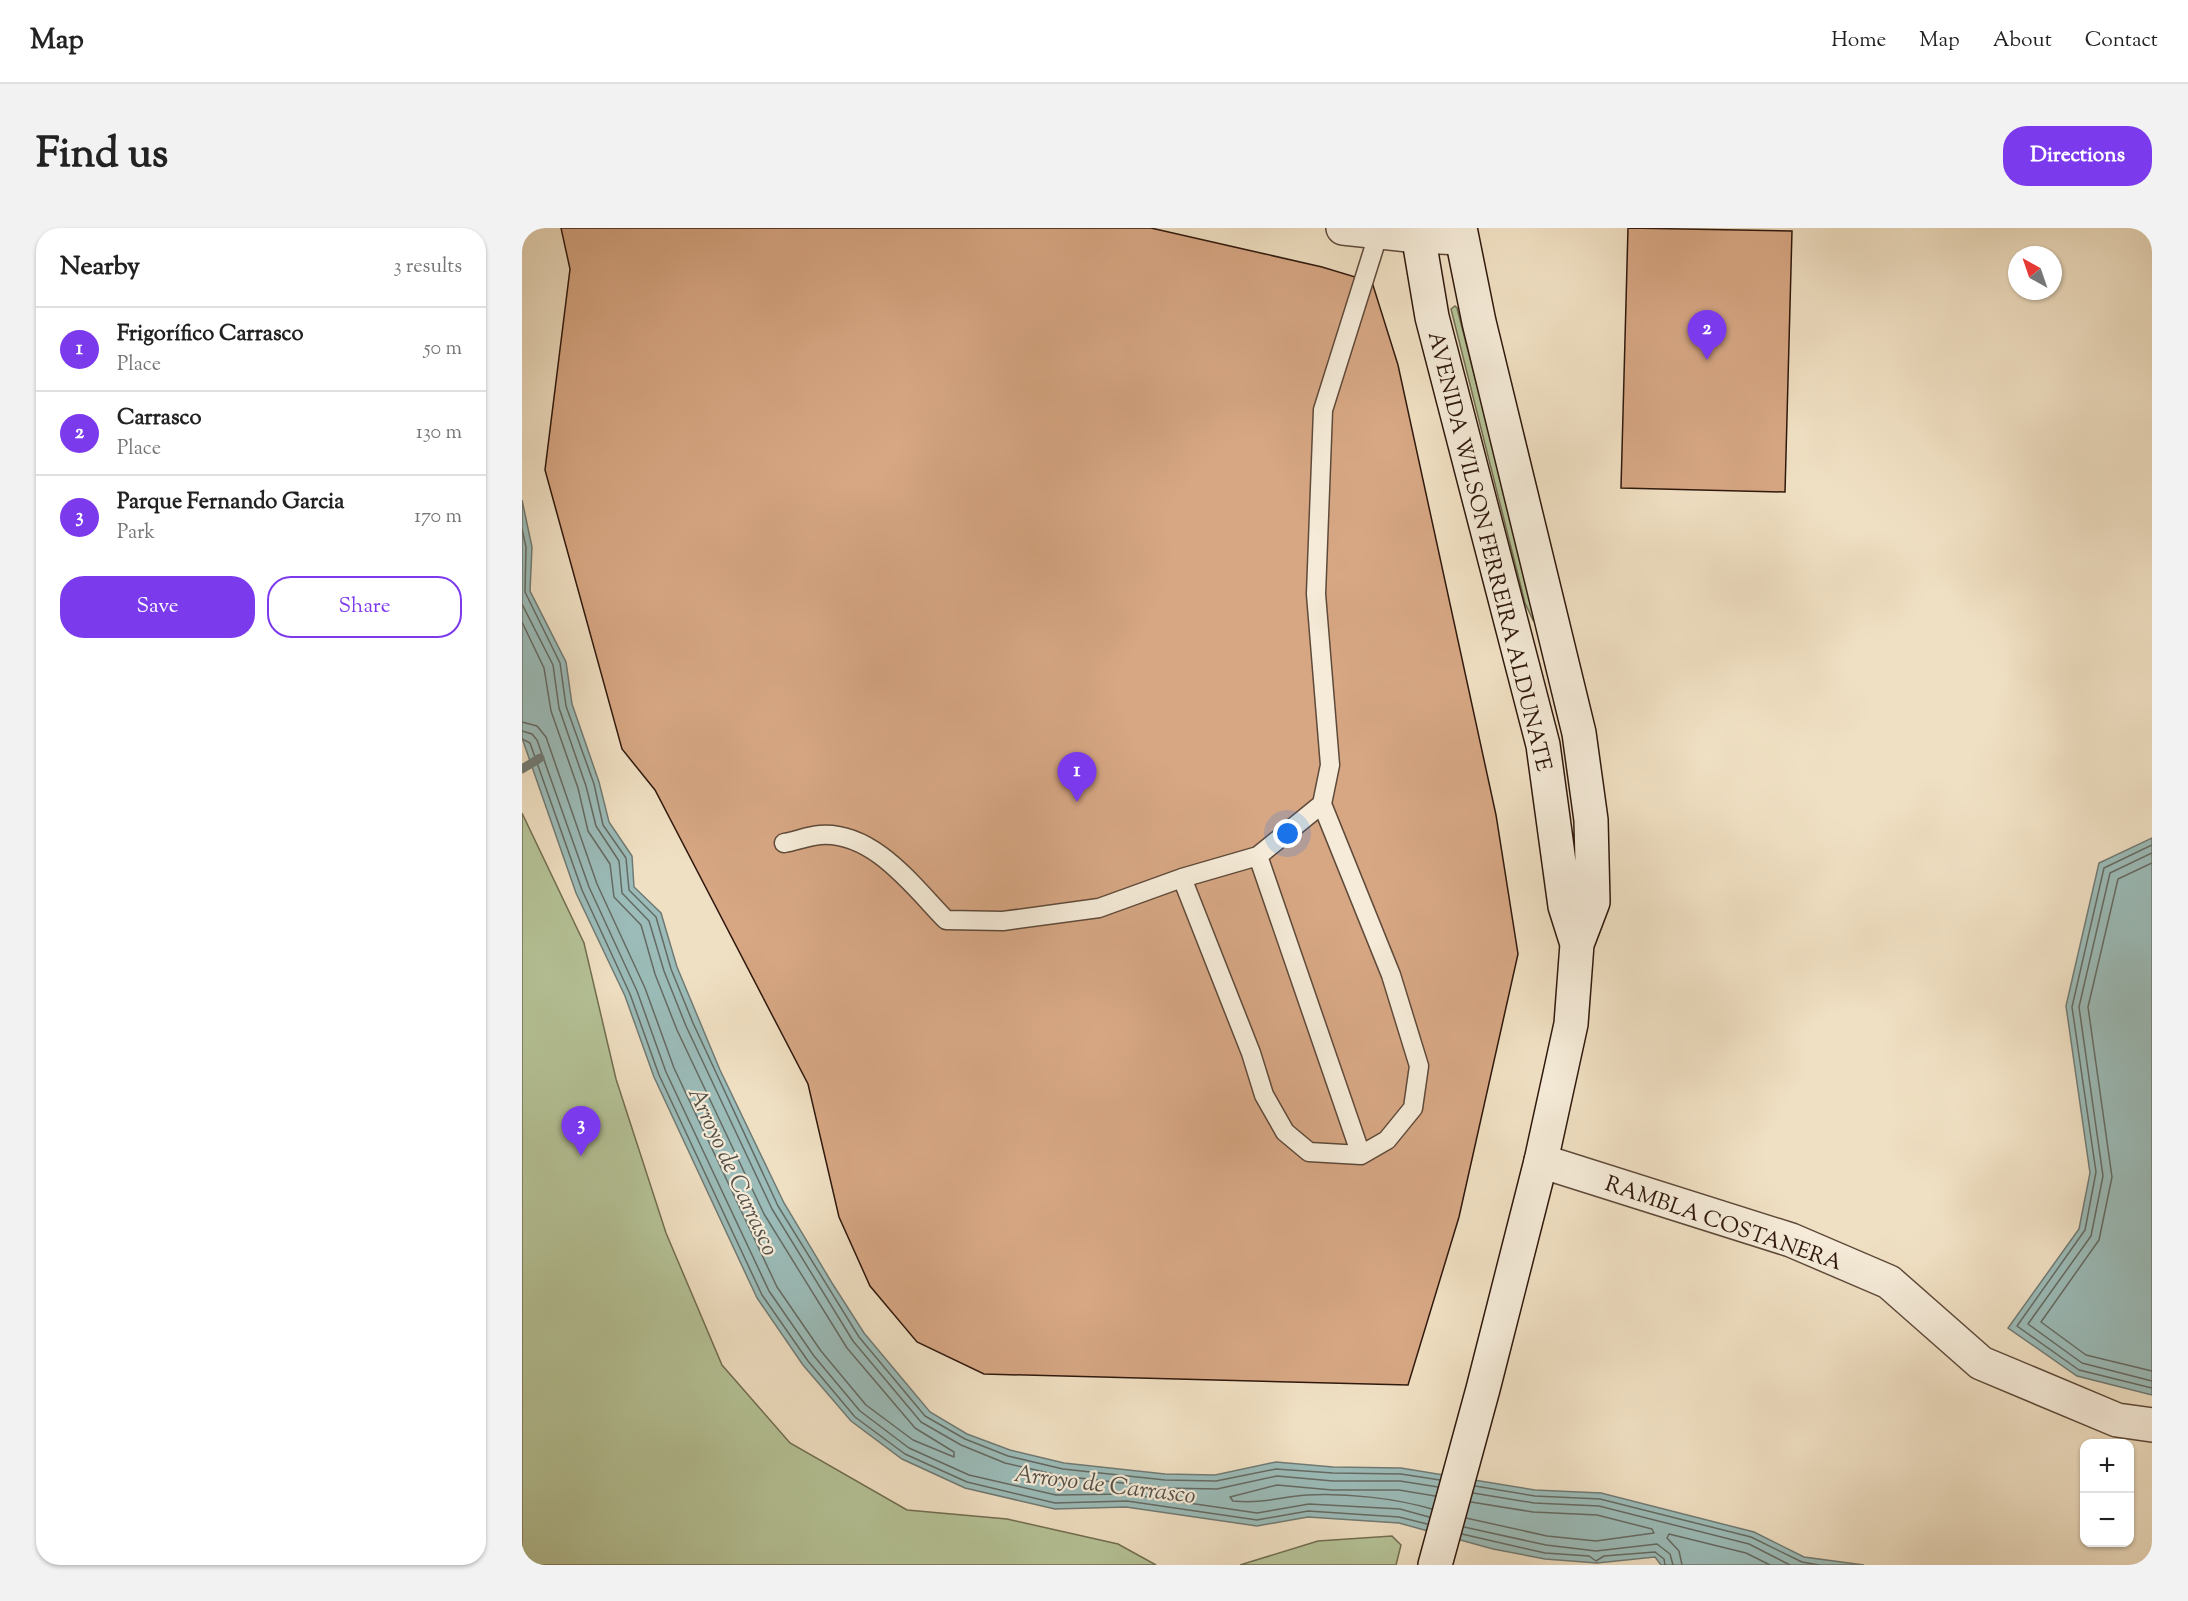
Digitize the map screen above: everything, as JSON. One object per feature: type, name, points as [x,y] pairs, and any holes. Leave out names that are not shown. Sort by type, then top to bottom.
[{"type":"main road","points":[[1343,228],[1379,232],[1461,233]]},
{"type":"main road","name":"AVENIDA WILSON FERREIRA ALDUNATE","points":[[1417,232],[1432,317],[1543,745],[1565,906],[1578,944]]},
{"type":"main road","name":"AVENIDA WILSON FERREIRA ALDUNATE","points":[[1435,1565],[1484,1389],[1541,1161],[1571,1024],[1578,944],[1593,902],[1591,820],[1579,733],[1479,322],[1461,233]]},
{"type":"main road","name":"RAMBLA COSTANERA","points":[[1541,1161],[1791,1240],[1889,1282],[1981,1363],[2117,1420],[2152,1425]]},
{"type":"lane","points":[[1182,878],[1251,1053],[1264,1095],[1285,1132],[1309,1152],[1361,1155],[1387,1140],[1413,1108],[1419,1066],[1391,975],[1322,804],[1330,765],[1316,594],[1323,410],[1379,232]]},
{"type":"lane","points":[[784,843],[821,835],[852,839],[873,851],[899,871],[946,920],[1003,921],[1099,908],[1182,878],[1258,856],[1322,804]]},
{"type":"lane","points":[[1258,856],[1361,1155]]},
{"type":"green space","points":[[1455,306],[1536,616],[1533,620],[1525,603],[1451,309]]},
{"type":"green space","points":[[522,813],[584,943],[616,1079],[666,1233],[722,1365],[790,1443],[907,1510],[1007,1519],[1118,1544],[1156,1565],[522,1565]]},
{"type":"green space","points":[[1392,1536],[1401,1545],[1396,1565],[1240,1565],[1318,1541]]},
{"type":"water","name":"Arroyo de Carrasco","points":[[522,500],[532,547],[530,591],[566,662],[572,704],[599,782],[609,822],[632,856],[634,887],[661,913],[677,967],[720,1070],[784,1203],[864,1333],[930,1412],[967,1434],[1010,1450],[1064,1463],[1165,1474],[1215,1475],[1276,1462],[1333,1467],[1401,1468],[1535,1490],[1601,1493],[1754,1532],[1804,1557],[1864,1565],[1661,1565],[1655,1557],[1597,1563],[1545,1559],[1493,1549],[1399,1523],[1308,1517],[1257,1526],[1126,1507],[1055,1509],[965,1488],[902,1459],[851,1421],[803,1365],[757,1298],[654,1077],[625,996],[576,893],[522,738]]},
{"type":"water","points":[[2152,838],[2152,1395],[2077,1376],[2008,1328],[2079,1229],[2090,1173],[2066,1006],[2099,863]]},
{"type":"building","points":[[561,228],[1151,228],[1322,267],[1372,282],[1398,365],[1496,815],[1518,954],[1459,1217],[1408,1385],[984,1374],[917,1342],[870,1286],[839,1217],[808,1084],[655,790],[622,749],[545,470],[570,269]]},
{"type":"building","points":[[1628,228],[1792,231],[1785,492],[1621,488]]},
{"type":"waterway","points":[[522,769],[540,758]]},
{"type":"place","name":"Carrasco","points":[[1707,360]]},
{"type":"place","name":"Frigorífico Carrasco","points":[[1077,802]]},
{"type":"place","name":"Parque Fernando Garcia","points":[[581,1156]]}]
